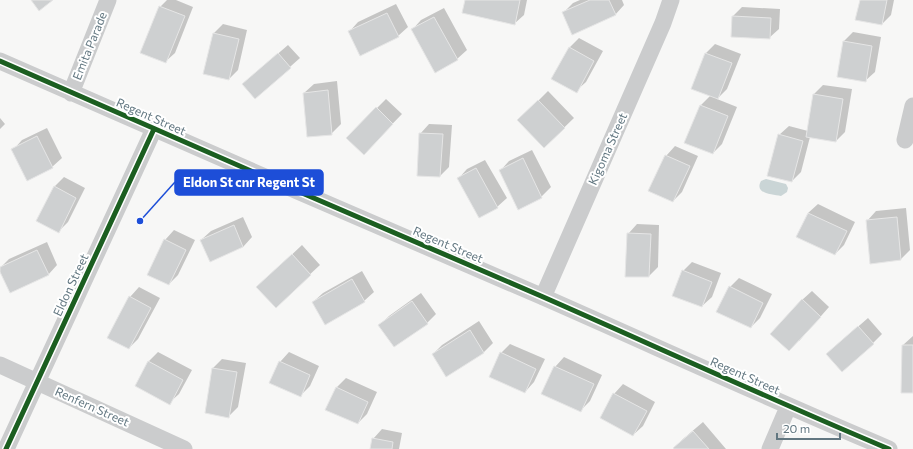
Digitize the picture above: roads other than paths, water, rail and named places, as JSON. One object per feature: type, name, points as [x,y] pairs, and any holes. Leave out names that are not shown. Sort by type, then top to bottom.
[{"type":"street","name":"Emita Parade","points":[[71,93],[108,0]]},
{"type":"street","name":"Kigoma Street","points":[[543,297],[663,23],[671,0]]},
{"type":"street","name":"Regent Street","points":[[0,61],[543,297],[788,407],[889,449]]},
{"type":"street","points":[[905,140],[913,106]]},
{"type":"street","name":"Eldon Street","points":[[6,449],[154,129]]},
{"type":"street","name":"Renfern Street","points":[[0,365],[184,449]]},
{"type":"street","points":[[770,449],[788,407]]},
{"type":"place","name":"Eldon St cnr Regent St","points":[[140,221]]}]
